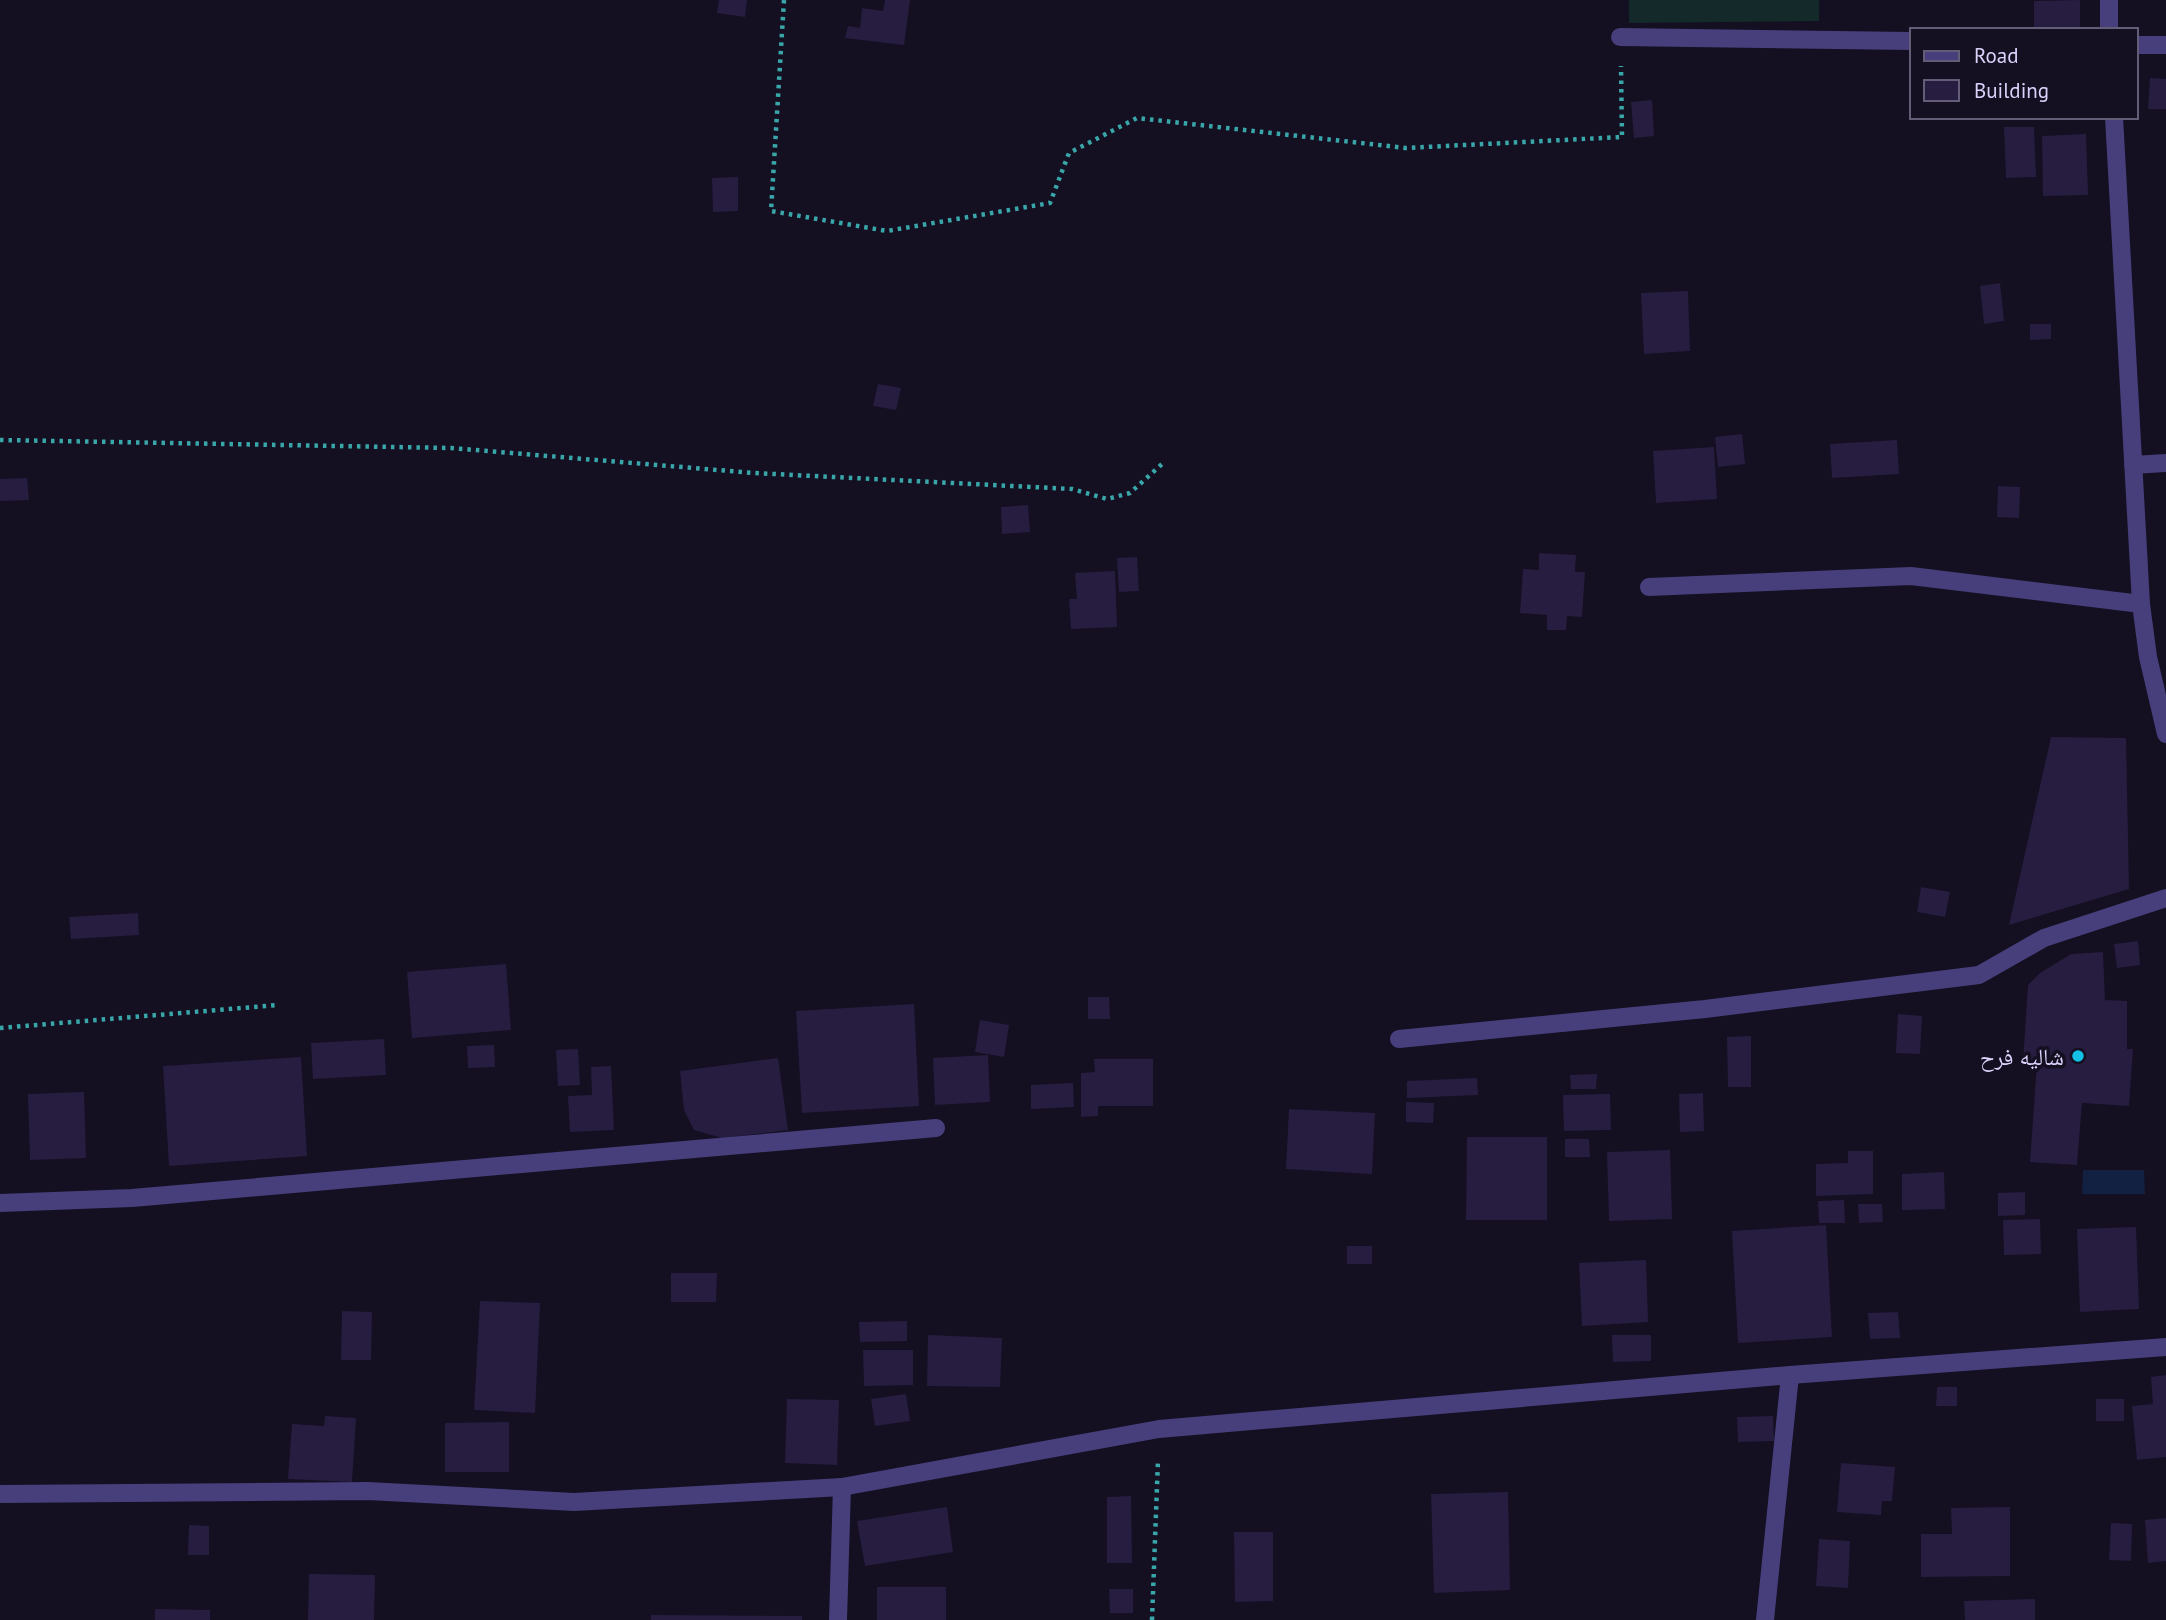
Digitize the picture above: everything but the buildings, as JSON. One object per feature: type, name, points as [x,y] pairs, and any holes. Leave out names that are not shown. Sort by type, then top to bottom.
[{"type":"street","points":[[2109,0],[2109,28]]},
{"type":"street","points":[[1620,37],[1910,41]]},
{"type":"street","points":[[2138,45],[2166,46]]},
{"type":"street","points":[[2114,119],[2141,604],[2148,657],[2166,734]]},
{"type":"street","points":[[2133,465],[2166,463]]},
{"type":"street","points":[[1649,587],[1911,576],[2141,604]]},
{"type":"street","points":[[1399,1039],[1705,1009],[1979,975],[2045,939],[2166,898]]},
{"type":"street","points":[[0,1203],[132,1198],[936,1128]]},
{"type":"street","points":[[0,1494],[368,1491],[574,1502],[842,1487],[1159,1429],[1790,1375],[2166,1347]]},
{"type":"street","points":[[1765,1620],[1790,1375]]},
{"type":"street","points":[[838,1620],[842,1487]]},
{"type":"path","points":[[784,0],[771,211],[887,231],[1050,203],[1069,153],[1137,118],[1406,148],[1622,136],[1620,37]]},
{"type":"path","points":[[0,440],[451,448],[754,473],[1072,489],[1107,499],[1130,493],[1162,464]]},
{"type":"path","points":[[0,1028],[278,1005]]},
{"type":"path","points":[[1152,1620],[1159,1429]]},
{"type":"green space","points":[[1629,0],[1819,0],[1819,21],[1629,23]]},
{"type":"water","points":[[2083,1170],[2144,1170],[2145,1194],[2082,1194]]},
{"type":"place","name":"شاليه فرح","points":[[2078,1056]]}]
